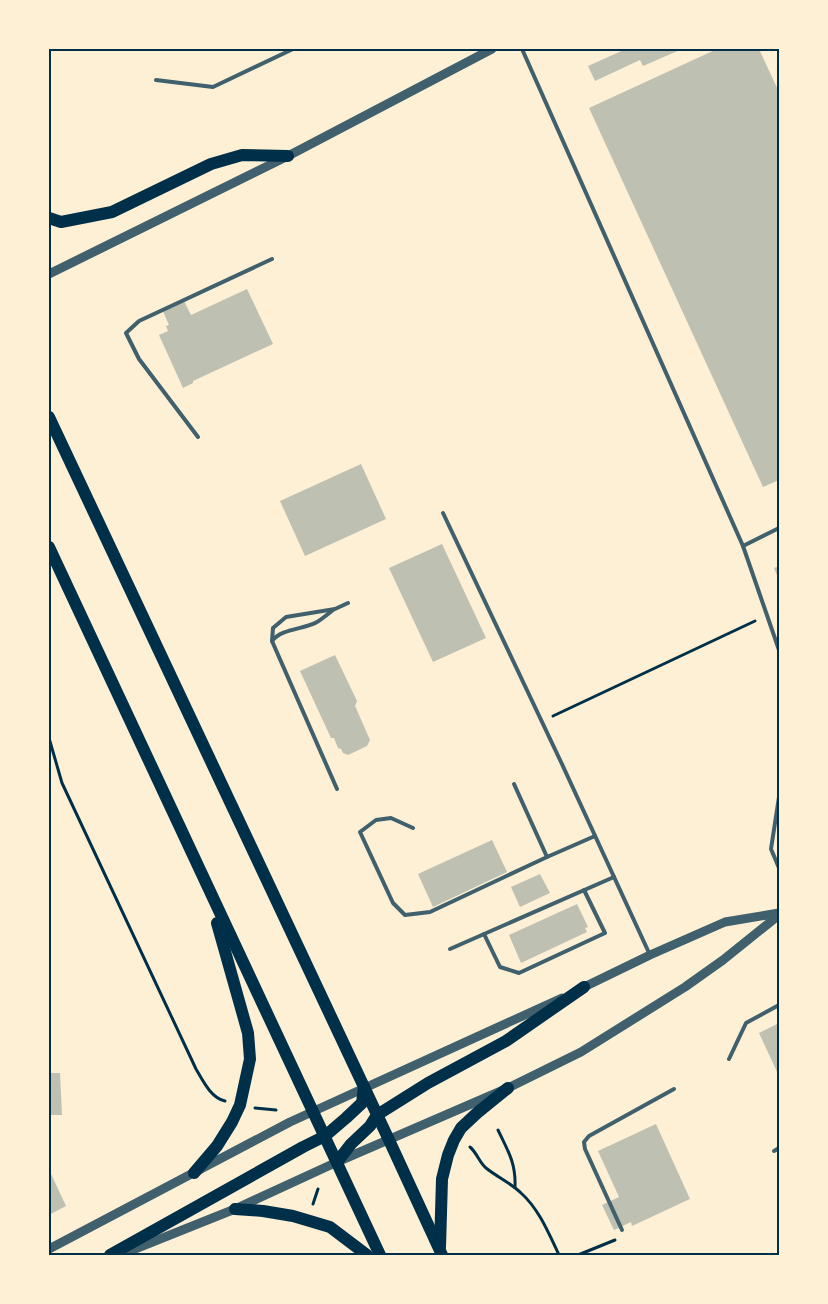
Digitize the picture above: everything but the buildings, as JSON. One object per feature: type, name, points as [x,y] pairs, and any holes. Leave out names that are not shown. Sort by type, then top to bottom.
[{"type":"main road","points":[[49,218],[61,222],[112,212],[211,164],[242,155],[288,156]]},
{"type":"main road","points":[[49,417],[441,1252]]},
{"type":"main road","points":[[49,547],[380,1255]]},
{"type":"main road","points":[[194,1173],[217,1146],[232,1122],[240,1105],[250,1059],[248,1034],[208,889]]},
{"type":"main road","points":[[337,1162],[351,1144],[370,1126],[377,1115],[428,1082],[506,1041],[584,987]]},
{"type":"main road","points":[[110,1255],[325,1136],[362,1103],[364,1087]]},
{"type":"main road","points":[[441,1252],[442,1179],[454,1140],[461,1128],[508,1088]]},
{"type":"main road","points":[[235,1209],[262,1210],[293,1216],[330,1227],[367,1255]]},
{"type":"street","points":[[49,274],[288,156],[492,49]]},
{"type":"street","points":[[49,1249],[312,1111],[650,955],[725,922],[779,914]]},
{"type":"street","points":[[120,1255],[235,1209],[337,1162],[508,1088],[580,1052],[685,987],[779,914]]},
{"type":"lane","points":[[156,80],[213,87],[293,49]]},
{"type":"lane","points":[[522,49],[743,546],[779,650]]},
{"type":"lane","points":[[198,437],[139,360],[126,333],[139,321],[272,259]]},
{"type":"lane","points":[[443,514],[542,721],[650,955]]},
{"type":"lane","points":[[743,546],[779,528]]},
{"type":"lane","points":[[272,641],[286,632],[316,623],[335,609],[348,603]]},
{"type":"lane","points":[[335,609],[286,617],[273,628],[272,641],[337,789]]},
{"type":"lane","points":[[514,784],[547,857]]},
{"type":"lane","points":[[779,797],[771,849],[779,868]]},
{"type":"lane","points":[[413,828],[391,818],[376,820],[360,832],[393,903],[405,915],[430,912],[595,836]]},
{"type":"lane","points":[[450,949],[614,877]]},
{"type":"lane","points":[[484,934],[500,967],[519,973],[605,933],[584,890]]},
{"type":"lane","points":[[729,1059],[746,1023],[779,1005]]},
{"type":"lane","points":[[622,1230],[585,1149],[584,1142],[589,1136],[674,1090]]},
{"type":"lane","points":[[774,1150],[779,1148]]},
{"type":"path","points":[[542,721],[767,615]]},
{"type":"path","points":[[49,738],[62,783],[196,1070],[212,1093],[220,1100],[232,1103]]},
{"type":"path","points":[[249,1107],[276,1110]]},
{"type":"path","points":[[498,1130],[514,1165],[516,1175],[515,1188]]},
{"type":"path","points":[[464,1144],[473,1149],[482,1164],[529,1200],[559,1255]]},
{"type":"path","points":[[310,1212],[317,1189],[322,1187]]},
{"type":"path","points":[[578,1255],[617,1239]]}]
